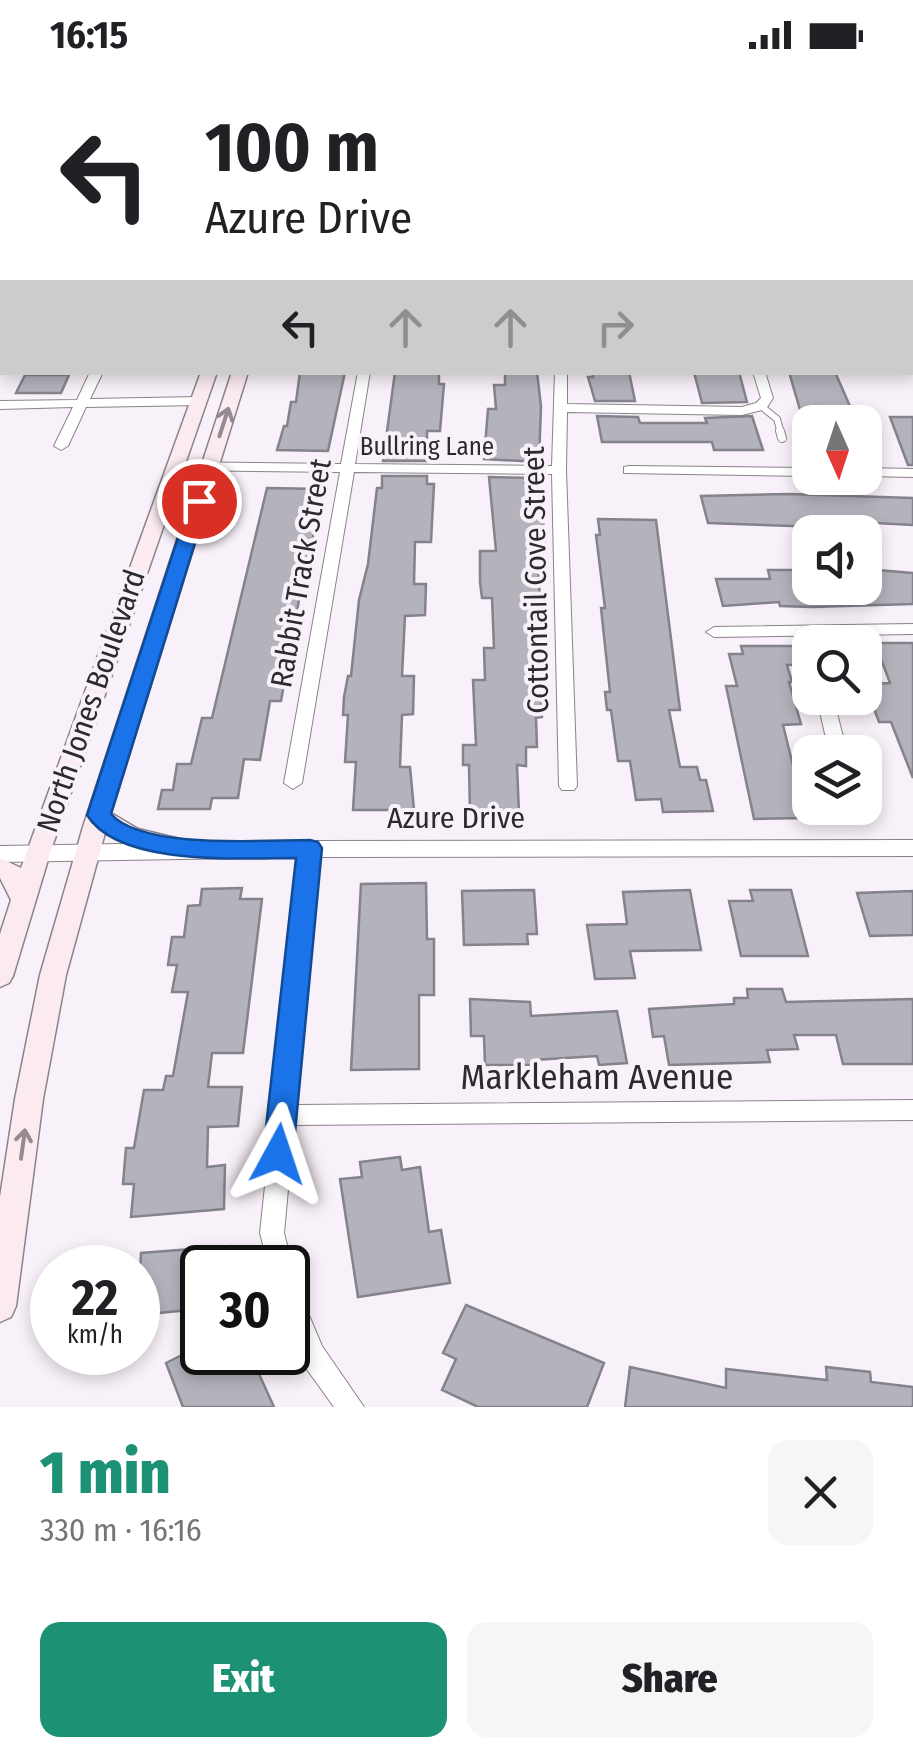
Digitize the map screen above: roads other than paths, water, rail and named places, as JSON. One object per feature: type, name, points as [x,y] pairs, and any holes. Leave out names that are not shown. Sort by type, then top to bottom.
[{"type":"main road","name":"North Jones Boulevard","points":[[0,976],[38,853],[208,375]]},
{"type":"main road","name":"North Jones Boulevard","points":[[0,1306],[39,1041],[99,815],[239,375]]},
{"type":"main road","points":[[99,815],[109,827],[126,834],[192,850]]},
{"type":"main road","points":[[0,867],[11,873],[24,900]]},
{"type":"street","points":[[62,446],[96,375]]},
{"type":"street","name":"Rabbit Track Street","points":[[292,783],[363,375]]},
{"type":"street","name":"Cottontail Cove Street","points":[[561,375],[559,470],[568,786]]},
{"type":"street","points":[[563,408],[742,410],[761,406],[767,398],[761,375]]},
{"type":"street","points":[[0,405],[198,401]]},
{"type":"street","name":"Bullring Lane","points":[[174,466],[559,470]]},
{"type":"street","points":[[629,470],[792,472]]},
{"type":"street","points":[[882,472],[913,473]]},
{"type":"street","points":[[882,631],[913,629]]},
{"type":"street","points":[[714,632],[792,635]]},
{"type":"street","points":[[275,1245],[272,1233],[281,1115],[310,848]]},
{"type":"street","name":"Azure Drive","points":[[0,854],[310,848],[913,848]]},
{"type":"street","name":"Markleham Avenue","points":[[281,1115],[913,1110]]},
{"type":"street","points":[[310,1353],[323,1376],[350,1407]]},
{"type":"lane","points":[[761,406],[777,418],[782,438]]}]
